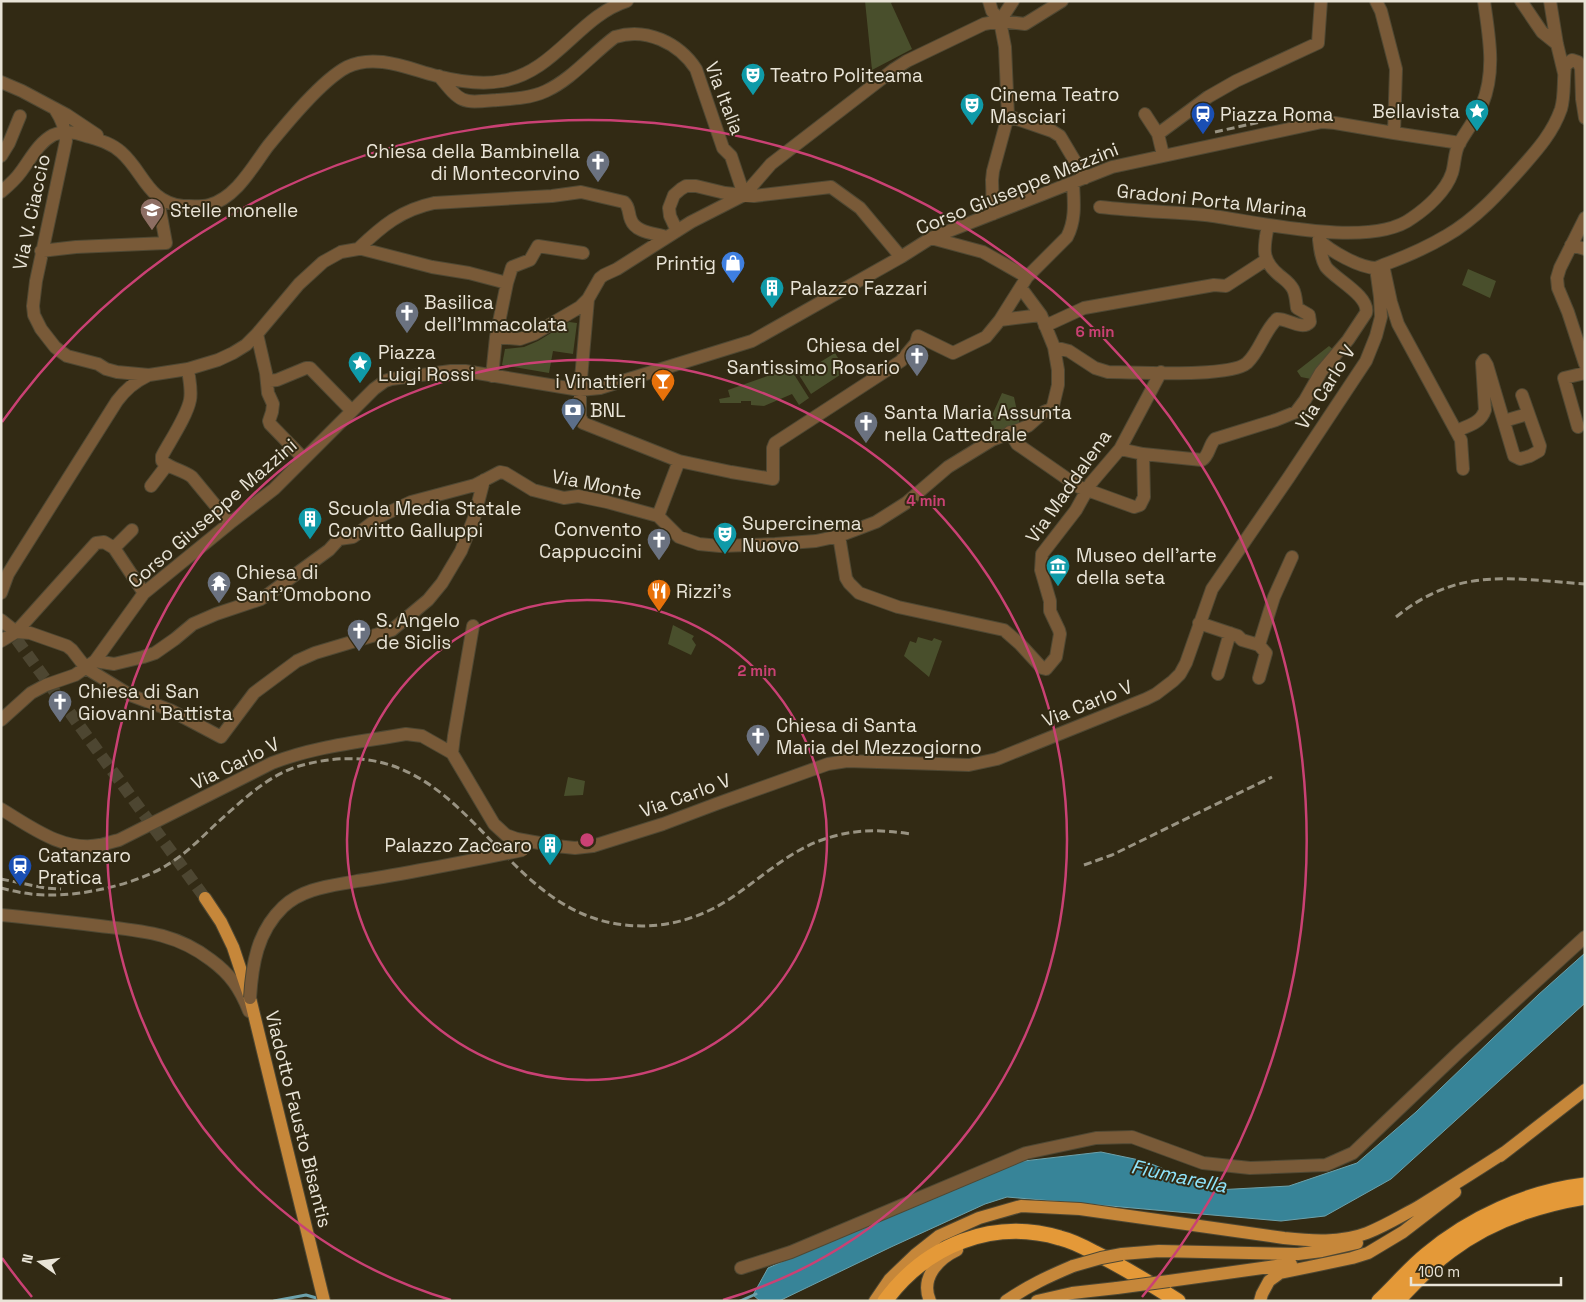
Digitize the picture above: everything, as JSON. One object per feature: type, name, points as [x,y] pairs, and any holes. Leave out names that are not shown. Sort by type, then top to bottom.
[{"type":"highway","points":[[1379,1301],[1425,1256],[1454,1234],[1475,1222],[1511,1204],[1528,1198],[1564,1187],[1585,1185]]},
{"type":"highway","points":[[1397,1301],[1419,1278],[1451,1250],[1488,1228],[1533,1209],[1585,1197]]},
{"type":"highway","points":[[885,1301],[913,1271],[929,1258],[955,1243],[980,1235],[1023,1232],[1050,1235],[1076,1243],[1116,1263],[1178,1301]]},
{"type":"main road","name":"Viadotto Fausto Bisantis","points":[[205,898],[221,922],[250,998],[324,1301]]},
{"type":"main road","points":[[1260,1301],[1269,1282],[1280,1273],[1368,1253],[1403,1232],[1585,1090]]},
{"type":"main road","points":[[874,1301],[890,1278],[915,1255],[940,1236],[979,1218],[1021,1206],[1080,1209],[1309,1241],[1350,1237],[1367,1233],[1403,1216],[1505,1152]]},
{"type":"main road","points":[[1006,1301],[1027,1286],[1043,1278],[1074,1266],[1122,1254],[1159,1251],[1288,1254],[1322,1251],[1357,1243],[1388,1231],[1419,1212],[1442,1193]]},
{"type":"main road","points":[[1036,1301],[1072,1293],[1169,1281],[1336,1256],[1380,1242],[1403,1232]]},
{"type":"main road","points":[[930,1301],[927,1290],[929,1276],[939,1262],[947,1255],[984,1241],[1008,1239],[1035,1240],[1062,1245],[1104,1265],[1166,1301]]},
{"type":"street","points":[[1,82],[67,115],[108,143],[125,156],[149,189],[162,200],[176,205],[211,205],[228,195],[246,178],[294,115],[324,85],[348,67],[366,62],[382,62],[455,79],[500,82],[519,77],[534,69],[553,56],[602,13],[628,1]]},
{"type":"street","points":[[989,1],[992,11],[1000,21],[1004,47],[1008,116],[992,180],[993,214]]},
{"type":"street","points":[[1000,21],[1013,1]]},
{"type":"street","points":[[744,195],[771,164],[907,61],[984,24],[1000,21],[1025,24],[1062,1]]},
{"type":"street","points":[[1158,134],[1208,97],[1236,81],[1318,43],[1321,1]]},
{"type":"street","points":[[1376,1],[1381,11],[1396,69],[1394,134]]},
{"type":"street","name":"Gradoni Porta Marina","points":[[1100,207],[1206,215],[1320,236],[1379,231],[1398,226],[1412,219],[1445,186],[1453,171],[1457,148],[1482,105],[1490,78],[1491,54],[1484,1]]},
{"type":"street","points":[[1521,1],[1542,32],[1556,44]]},
{"type":"street","points":[[1550,1],[1556,44],[1564,73]]},
{"type":"street","name":"Via Italia","points":[[439,76],[455,96],[464,101],[475,102],[528,97],[546,91],[563,81],[615,37],[624,34],[652,36],[676,48],[691,62],[696,70],[723,148],[731,156],[744,195]]},
{"type":"street","points":[[1320,236],[1325,246],[1344,257],[1379,266],[1413,254],[1447,236],[1473,217],[1504,188],[1537,150],[1553,126],[1561,109],[1564,94],[1564,73],[1569,62],[1575,61],[1580,65],[1585,118]]},
{"type":"street","points":[[55,109],[62,120],[65,132]]},
{"type":"street","points":[[1145,114],[1158,134],[1163,155]]},
{"type":"street","points":[[1,156],[9,143],[20,116]]},
{"type":"street","points":[[1008,116],[1054,132],[1060,136],[1085,178]]},
{"type":"street","name":"Corso Giuseppe Mazzini","points":[[1,720],[31,693],[46,685],[75,675],[91,664],[144,593],[274,489],[379,384],[391,379],[451,371],[580,390],[600,388],[752,341],[932,238],[1112,167],[1322,122],[1460,143]]},
{"type":"street","points":[[1,192],[20,174],[44,141],[51,136],[65,132],[78,133],[108,143]]},
{"type":"street","name":"Via V. Ciaccio","points":[[65,132],[66,141],[41,251],[34,295],[34,315],[41,329],[55,347],[67,356],[88,361],[117,372],[149,375],[188,369],[218,360],[246,345],[299,284],[323,262],[341,252],[358,249]]},
{"type":"street","points":[[588,299],[580,390],[580,420],[586,426],[679,461],[731,472],[774,478],[773,448],[775,443],[901,361],[916,343],[918,336],[952,353],[980,341],[991,332],[1024,283],[1062,243],[1070,230],[1074,213],[1072,183]]},
{"type":"street","points":[[671,234],[668,208],[674,196],[681,188],[692,186],[725,199]]},
{"type":"street","points":[[496,338],[520,339],[534,334],[572,313],[588,299],[604,275],[617,269],[725,199],[744,195],[754,196],[831,187],[860,208],[901,257]]},
{"type":"street","points":[[358,249],[380,228],[400,215],[426,204],[552,196],[581,192],[624,202],[628,205],[632,222],[636,228],[671,234]]},
{"type":"street","points":[[41,251],[166,243],[159,206],[162,200]]},
{"type":"street","points":[[1585,218],[1557,278],[1558,288],[1585,364]]},
{"type":"street","points":[[1054,347],[1069,351],[1095,368],[1104,371],[1214,372],[1235,370],[1244,366],[1252,358],[1277,318],[1303,326],[1309,324],[1310,317],[1297,308],[1295,294],[1290,284],[1266,260],[1264,249],[1268,225]]},
{"type":"street","points":[[1120,449],[1143,454],[1202,460],[1207,456],[1215,439],[1296,412],[1321,372],[1348,340],[1366,313],[1367,308],[1366,304],[1347,284],[1326,266],[1321,254],[1320,236]]},
{"type":"street","points":[[839,536],[876,522],[906,503],[948,467],[992,440],[1028,426],[1053,406],[1058,385],[1058,370],[1054,347],[1024,283],[983,252],[932,238]]},
{"type":"street","points":[[1572,245],[1585,249]]},
{"type":"street","points":[[492,376],[496,338],[512,267],[530,260],[539,246],[582,253]]},
{"type":"street","points":[[358,249],[507,283]]},
{"type":"street","points":[[1000,320],[1043,321],[1084,308],[1214,285],[1226,286],[1266,260]]},
{"type":"street","points":[[1379,266],[1398,324],[1461,440],[1463,469]]},
{"type":"street","name":"Via Carlo V","points":[[1,809],[47,837],[72,844],[99,845],[119,840],[272,763],[306,751],[406,734],[422,736],[452,753],[499,830],[517,839],[575,848],[593,846],[663,824],[838,762],[969,765],[997,759],[1140,702],[1164,688],[1180,674],[1186,663],[1207,600],[1219,577],[1366,361],[1381,317],[1379,266]]},
{"type":"street","points":[[257,334],[268,393],[273,404],[270,424],[304,459]]},
{"type":"street","points":[[1456,431],[1480,420],[1484,416],[1482,363],[1484,360],[1514,456],[1520,459],[1530,456],[1539,451],[1540,446],[1522,395]]},
{"type":"street","points":[[267,381],[277,380],[310,368],[352,411]]},
{"type":"street","points":[[188,369],[191,388],[190,401],[162,456],[162,461],[167,465],[186,472],[192,477],[230,523]]},
{"type":"street","name":"Via Maddalena","points":[[839,536],[846,578],[854,590],[898,607],[1004,630],[1045,669],[1047,668],[1056,658],[1060,634],[1050,611],[1050,601],[1041,570],[1043,551],[1076,510],[1091,483],[1120,449],[1160,372]]},
{"type":"street","points":[[1578,428],[1564,378],[1585,373]]},
{"type":"street","points":[[1,593],[8,574],[117,401],[134,382],[149,375]]},
{"type":"street","points":[[1504,422],[1528,414]]},
{"type":"street","points":[[1010,432],[1017,444],[1079,488],[1133,507],[1139,506],[1143,502],[1144,497],[1143,454]]},
{"type":"street","points":[[658,516],[679,461]]},
{"type":"street","points":[[151,486],[167,465]]},
{"type":"street","name":"Via Monte","points":[[484,480],[496,472],[505,473],[533,490],[564,498],[578,496],[607,502],[658,516],[679,537],[700,544],[720,546],[775,544],[816,541],[839,536]]},
{"type":"street","points":[[1,620],[16,632],[30,634],[67,646],[132,696],[170,710],[222,737],[254,693],[306,657],[392,630],[428,600],[442,583],[461,550],[474,518],[484,480]]},
{"type":"street","points":[[91,664],[114,664],[155,652],[193,624],[260,599],[316,560],[340,539],[353,538],[381,516],[411,502],[468,488],[484,480]]},
{"type":"street","points":[[114,548],[132,530]]},
{"type":"street","points":[[1,641],[16,632],[94,544],[99,542],[104,542],[114,548],[144,593]]},
{"type":"street","points":[[1258,644],[1274,597],[1292,557]]},
{"type":"street","points":[[1199,624],[1258,644],[1266,653],[1259,678]]},
{"type":"street","points":[[452,753],[474,626]]},
{"type":"street","points":[[1218,674],[1230,633]]},
{"type":"street","points":[[250,998],[252,967],[261,939],[283,906],[302,894],[325,887],[523,850],[556,846]]},
{"type":"street","points":[[1,915],[155,933],[187,943],[202,952],[226,972],[237,985],[257,1030]]},
{"type":"street","points":[[741,1268],[791,1252],[1026,1153],[1096,1138],[1132,1137],[1203,1163],[1250,1168],[1326,1165],[1353,1153],[1460,1051],[1585,937]]},
{"type":"green space","points":[[865,1],[893,1],[891,3],[912,49],[872,70]]},
{"type":"green space","points":[[1468,269],[1496,281],[1490,298],[1462,285]]},
{"type":"green space","points":[[569,322],[577,323],[573,354],[553,351],[549,373],[502,365],[505,349],[524,347],[538,341]]},
{"type":"green space","points":[[1329,346],[1335,351],[1311,379],[1301,377],[1297,371]]},
{"type":"green space","points":[[835,353],[846,371],[811,394],[799,375]]},
{"type":"green space","points":[[790,368],[809,398],[799,405],[792,394],[764,406],[751,405],[751,401],[720,403],[719,399],[730,397],[728,390]]},
{"type":"green space","points":[[1002,393],[1014,397],[1020,425],[996,436],[990,420]]},
{"type":"green space","points":[[673,625],[694,636],[692,639],[696,645],[691,655],[668,644]]},
{"type":"green space","points":[[918,637],[932,641],[934,638],[942,641],[929,677],[904,656],[910,641],[916,643]]},
{"type":"green space","points":[[568,777],[585,781],[583,795],[564,796]]},
{"type":"water","points":[[1585,953],[1585,1003],[1391,1179],[1325,1216],[1281,1221],[1007,1197],[985,1204],[779,1301],[760,1301],[753,1295],[768,1268],[944,1190],[1015,1162],[1101,1152],[1144,1161],[1216,1190],[1289,1186],[1357,1163],[1416,1112],[1538,995]]},
{"type":"waterway","name":"Fiumarella","points":[[740,1301],[756,1294]]},
{"type":"waterway","name":"Fiumarella","points":[[274,1301],[306,1295],[320,1299]]},
{"type":"tunnel","points":[[6,625],[205,898]]},
{"type":"railway","points":[[1215,132],[1269,120]]},
{"type":"railway","points":[[1396,617],[1419,601],[1442,590],[1464,583],[1509,579],[1585,584]]},
{"type":"railway","points":[[1,888],[30,894],[61,895],[109,888],[141,878],[181,856],[247,796],[279,774],[303,765],[358,759],[403,770],[441,793],[541,888],[579,912],[625,925],[652,926],[678,922],[704,913],[728,900],[795,853],[807,846],[831,837],[865,831],[911,834]]},
{"type":"railway","points":[[1084,865],[1112,855],[1272,777]]},
{"type":"railway","points":[[1,879],[45,888],[61,889]]},
{"type":"place","name":"Teatro Politeama","points":[[753,96]]},
{"type":"place","name":"Cinema Teatro Masciari","points":[[972,126]]},
{"type":"place","name":"Bellavista","points":[[1477,132]]},
{"type":"place","name":"Piazza Roma","points":[[1203,135]]},
{"type":"place","name":"Chiesa della Bambinella di Montecorvino","points":[[598,183]]},
{"type":"place","name":"Stelle monelle","points":[[152,231]]},
{"type":"place","name":"Printig","points":[[733,284]]},
{"type":"place","name":"Palazzo Fazzari","points":[[772,309]]},
{"type":"place","name":"Basilica dell'Immacolata","points":[[407,334]]},
{"type":"place","name":"Chiesa del Santissimo Rosario","points":[[917,377]]},
{"type":"place","name":"Piazza Luigi Rossi","points":[[360,384]]},
{"type":"place","name":"i Vinattieri","points":[[663,402]]},
{"type":"place","name":"BNL","points":[[573,431]]},
{"type":"place","name":"Santa Maria Assunta nella Cattedrale","points":[[866,444]]},
{"type":"place","name":"Scuola Media Statale Convitto Galluppi","points":[[310,540]]},
{"type":"place","name":"Supercinema Nuovo","points":[[725,555]]},
{"type":"place","name":"Convento Cappuccini","points":[[659,561]]},
{"type":"place","name":"Museo dell'arte della seta","points":[[1058,587]]},
{"type":"place","name":"Chiesa di Sant'Omobono","points":[[219,604]]},
{"type":"place","name":"Rizzi's","points":[[659,612]]},
{"type":"place","name":"S. Angelo de Siclis","points":[[359,652]]},
{"type":"place","name":"Chiesa di San Giovanni Battista","points":[[60,723]]},
{"type":"place","name":"Chiesa di Santa Maria del Mezzogiorno","points":[[758,757]]},
{"type":"place","name":"Palazzo Zaccaro","points":[[550,866]]},
{"type":"place","name":"Catanzaro Pratica","points":[[20,887]]}]
